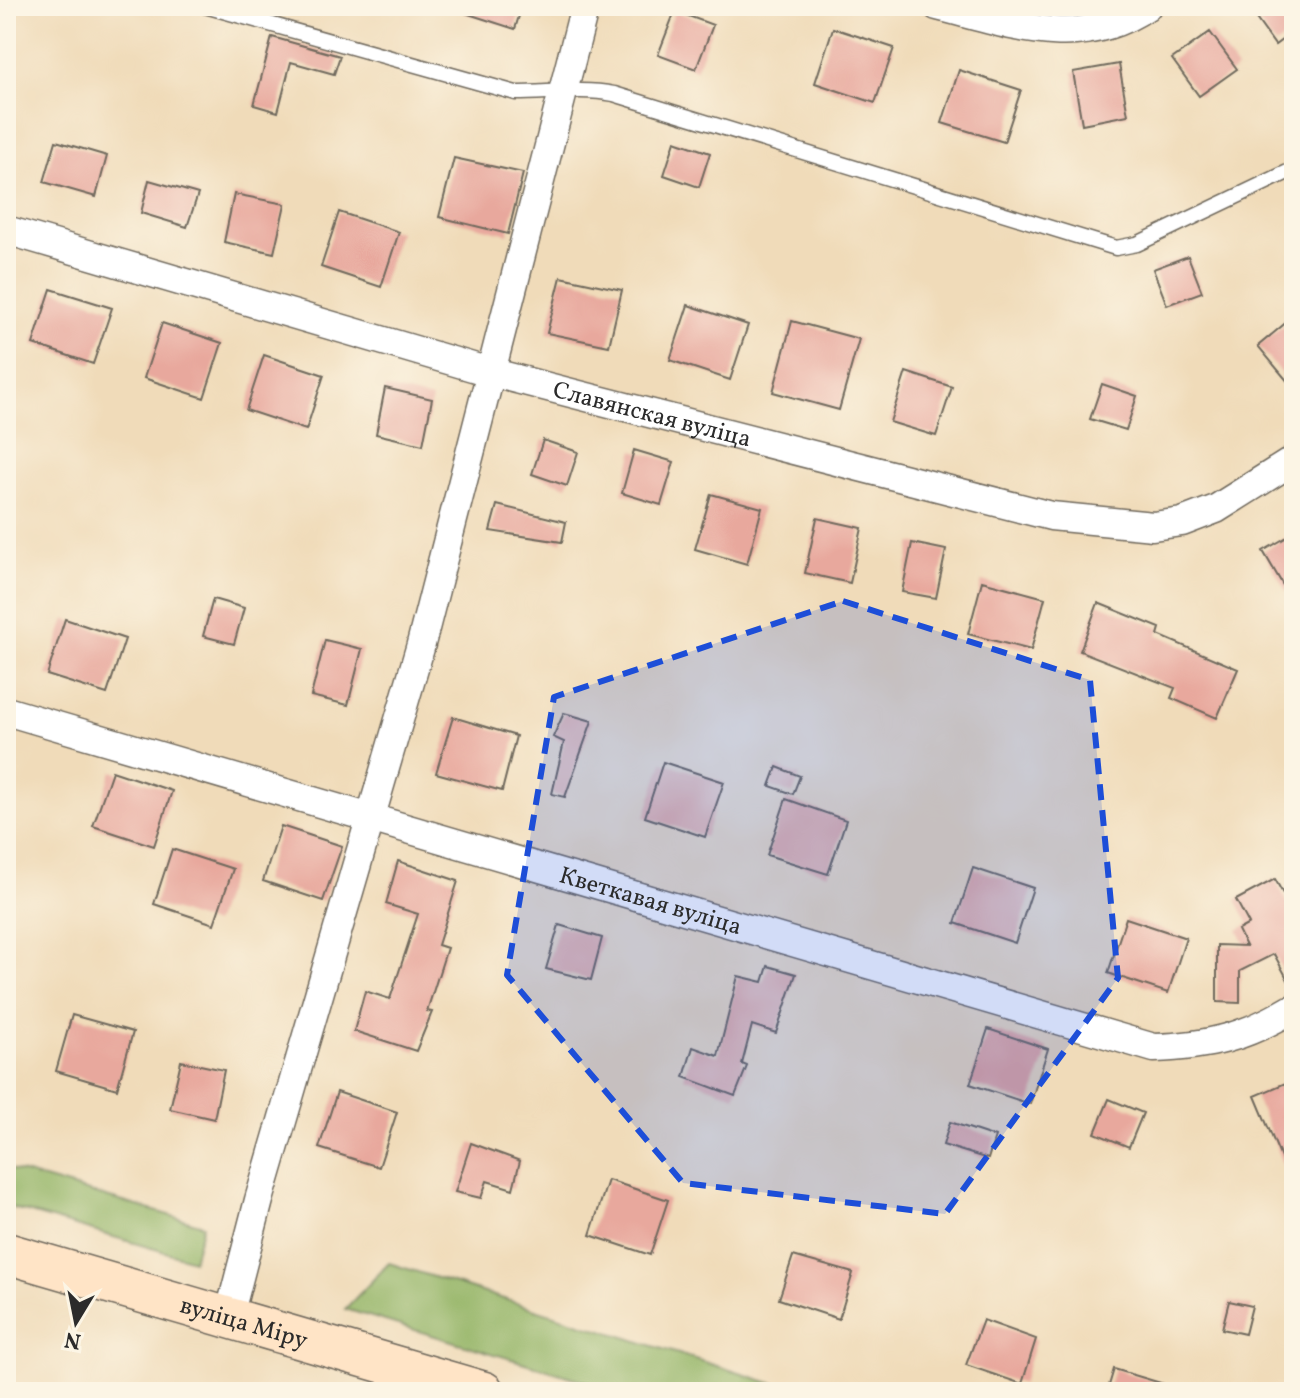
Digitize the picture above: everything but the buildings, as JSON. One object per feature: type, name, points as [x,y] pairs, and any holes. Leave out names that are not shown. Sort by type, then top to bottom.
[{"type":"street","points":[[229,1316],[369,815],[420,648],[585,6]]},
{"type":"street","points":[[937,6],[1051,34],[1092,32],[1131,17],[1147,6]]},
{"type":"street","name":"Славянская вуліца","points":[[6,230],[493,373],[1051,516],[1103,524],[1153,526],[1182,522],[1216,509],[1294,460]]},
{"type":"street","name":"Кветкавая вуліца","points":[[6,711],[369,815],[1154,1048],[1203,1047],[1244,1035],[1294,1008]]},
{"type":"street","name":"вуліца Міру","points":[[6,1253],[484,1392]]},
{"type":"lane","points":[[205,6],[516,93],[560,94],[586,89],[614,94],[1116,248],[1137,244],[1294,169]]},
{"type":"highlighted area","points":[[843,601],[1090,680],[1118,978],[945,1214],[683,1183],[507,975],[554,697]]},
{"type":"green space","points":[[6,1168],[203,1225],[193,1260],[6,1206]]},
{"type":"green space","points":[[389,1263],[800,1392],[621,1392],[345,1309]]}]
